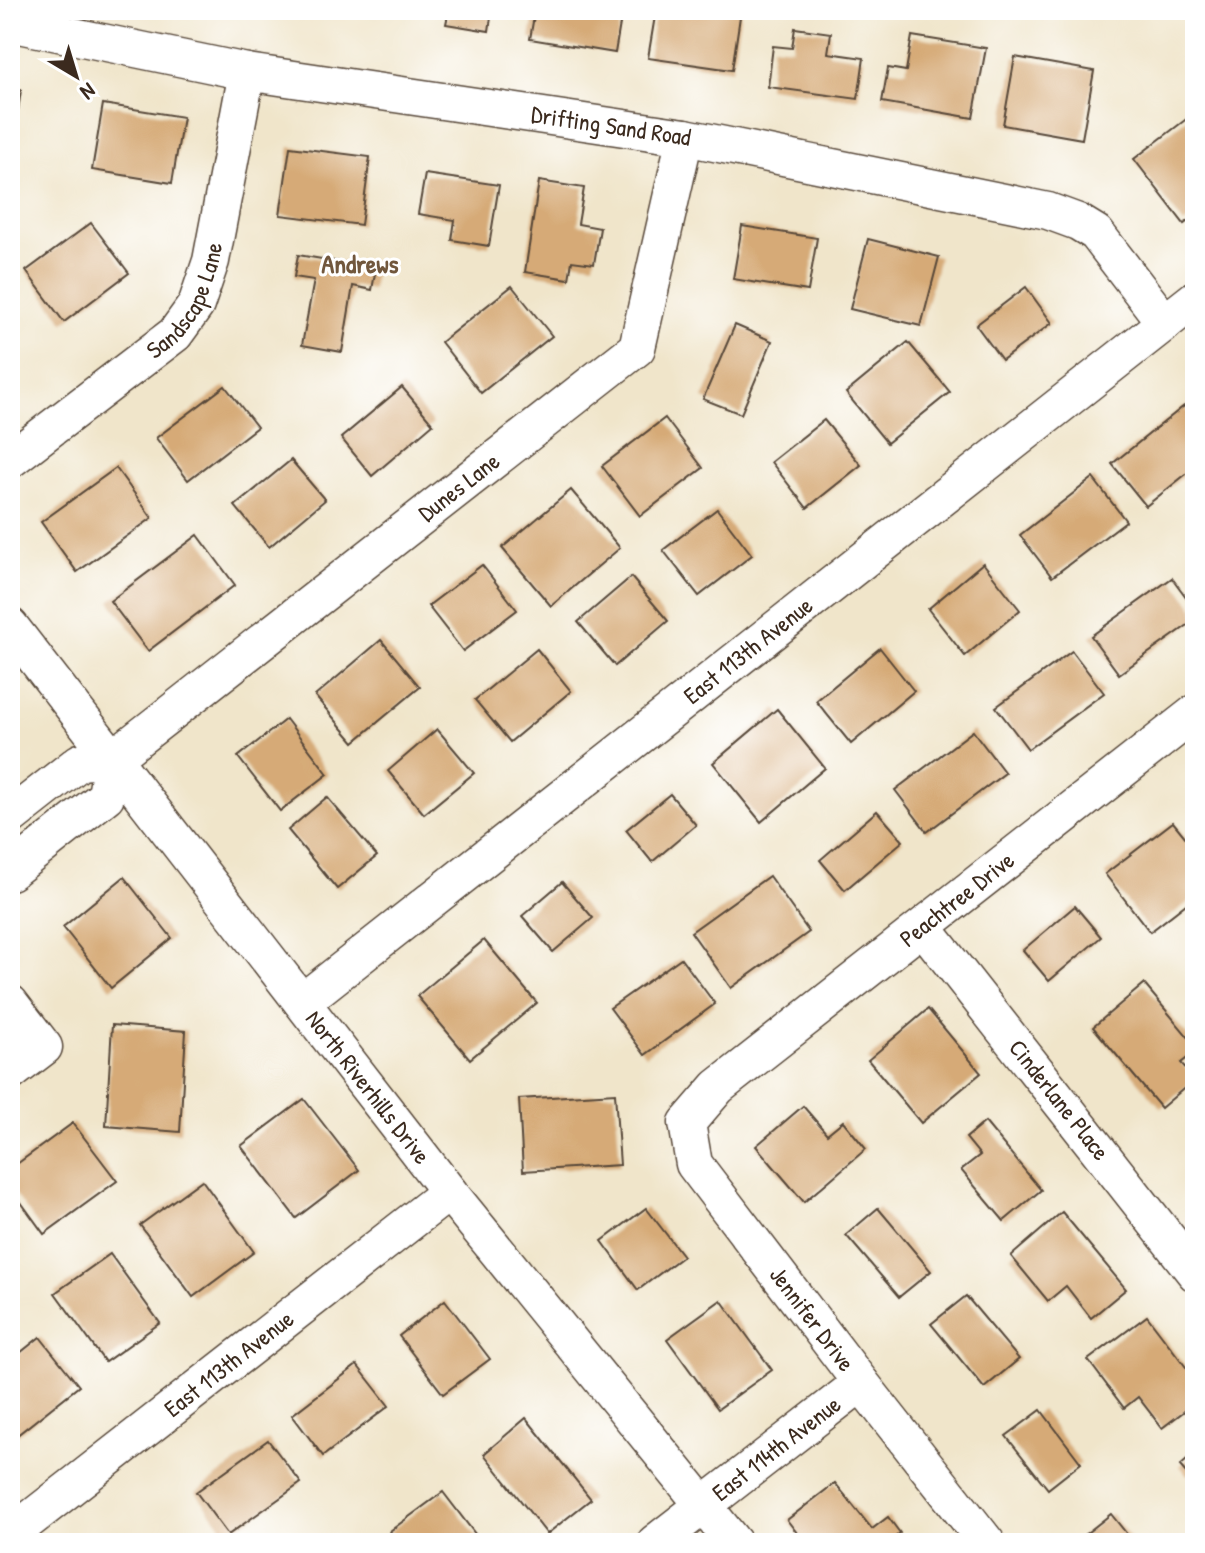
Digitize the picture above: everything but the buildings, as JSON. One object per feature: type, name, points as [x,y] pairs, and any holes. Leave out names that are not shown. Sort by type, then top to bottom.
[{"type":"street","name":"Drifting Sand Road","points":[[10,23],[247,72],[685,137],[1048,211],[1078,222],[1096,233],[1165,323]]},
{"type":"street","name":"Sandscape Lane","points":[[10,460],[175,334],[196,305],[211,261],[247,72]]},
{"type":"street","name":"Dunes Lane","points":[[10,817],[80,762],[112,759],[637,348],[685,137]]},
{"type":"street","name":"East 113th Avenue","points":[[302,1002],[1195,299]]},
{"type":"street","name":"North Riverhills Drive","points":[[10,626],[449,1192],[734,1543]]},
{"type":"street","name":"Peachtree Drive","points":[[718,1087],[1195,713]]},
{"type":"street","points":[[10,872],[106,796],[112,759]]},
{"type":"street","name":"Cinderlane Place","points":[[923,927],[1195,1273]]},
{"type":"street","points":[[10,1003],[44,1047],[10,1073]]},
{"type":"street","name":"Jennifer Drive","points":[[718,1087],[687,1123],[694,1164],[987,1543]]},
{"type":"street","name":"East 113th Avenue","points":[[10,1535],[449,1192]]},
{"type":"street","name":"East 114th Avenue","points":[[655,1543],[861,1383]]},
{"type":"district","name":"Andrews","points":[[360,264]]}]
